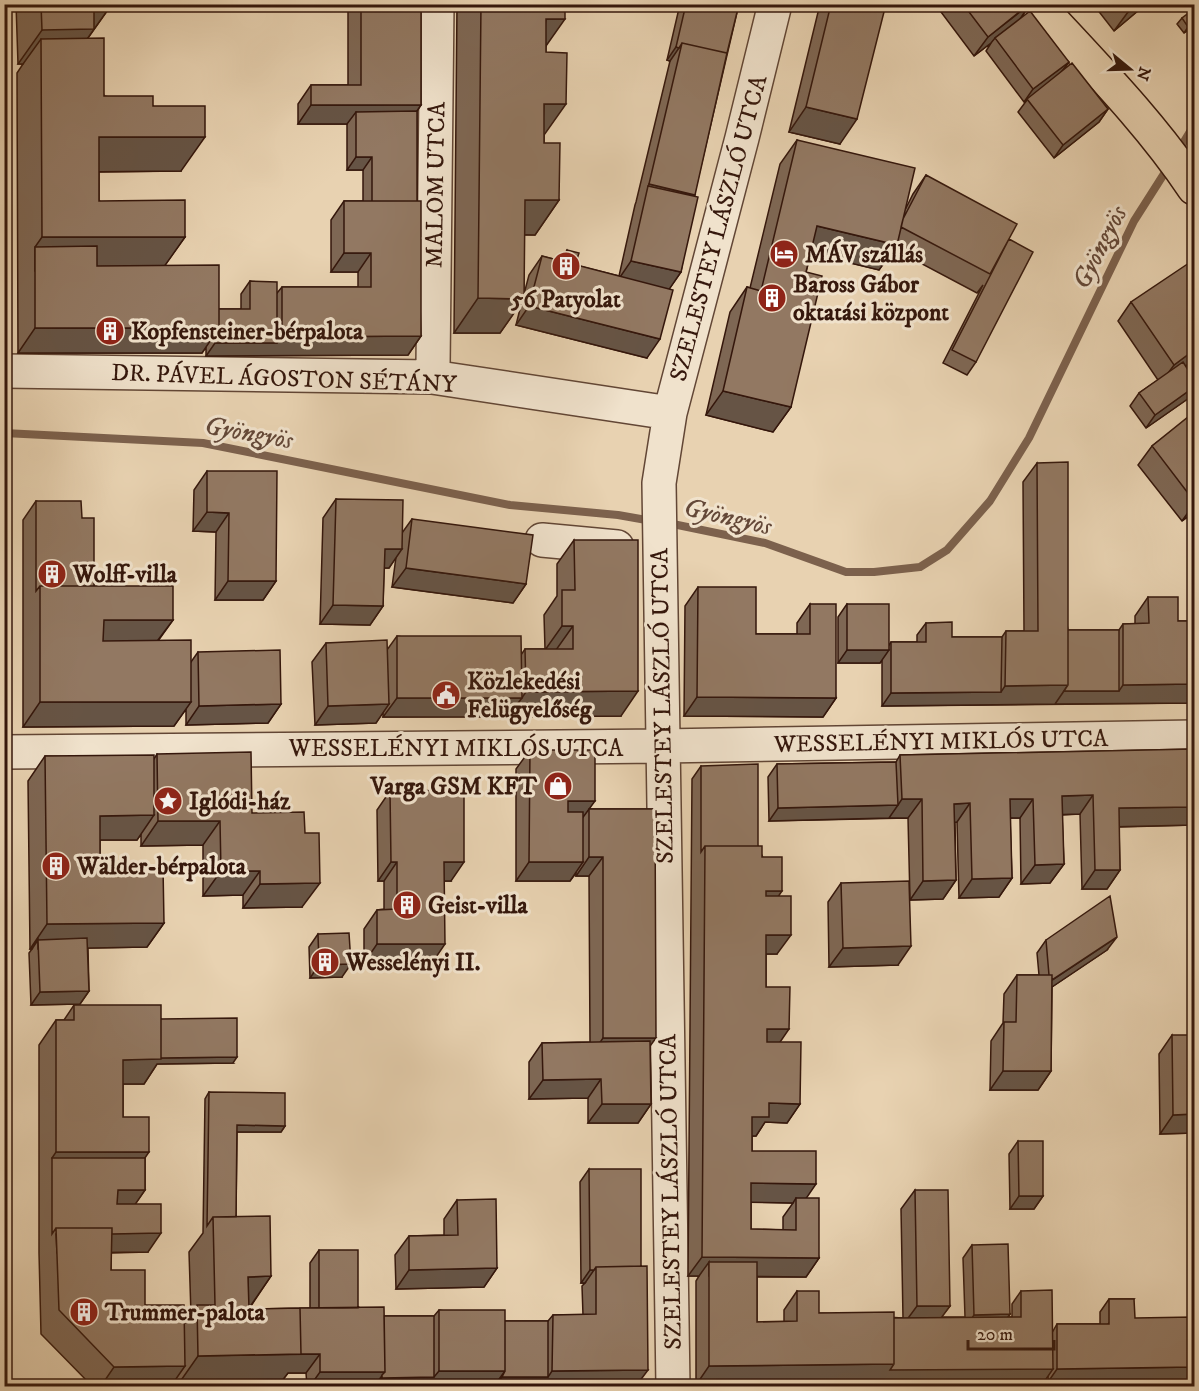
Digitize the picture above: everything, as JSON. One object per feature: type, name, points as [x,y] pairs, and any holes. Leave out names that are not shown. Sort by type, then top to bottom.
[{"type":"main road","points":[[1037,4],[1157,136],[1191,182]]},
{"type":"street","name":"MALOM UTCA","points":[[433,366],[437,4]]},
{"type":"street","name":"SZELESTEY LÁSZLÓ UTCA","points":[[673,1386],[659,483],[670,413],[775,4]]},
{"type":"street","name":"DR. PÁVEL ÁGOSTON SÉTÁNY","points":[[4,371],[432,377],[670,413]]},
{"type":"street","points":[[542,540],[660,531]]},
{"type":"street","name":"WESSELÉNYI MIKLÓS UTCA","points":[[4,752],[662,746],[1194,737]]},
{"type":"building","points":[[41,4],[94,4],[94,29],[42,30]]},
{"type":"building","points":[[361,4],[421,4],[421,105],[311,105],[311,85],[361,85]]},
{"type":"building","points":[[481,4],[565,4],[565,19],[546,19],[546,52],[567,53],[566,104],[544,104],[544,143],[560,143],[559,200],[525,200],[524,299],[478,298]]},
{"type":"building","points":[[686,4],[739,4],[727,53],[682,43],[679,48],[676,47]]},
{"type":"building","points":[[831,4],[886,4],[857,119],[806,107]]},
{"type":"building","points":[[963,4],[1029,4],[988,37]]},
{"type":"building","points":[[1122,4],[1136,4],[1128,12]]},
{"type":"building","points":[[1194,9],[1194,23],[1188,27],[1182,18]]},
{"type":"building","points":[[1030,11],[1069,62],[1033,89],[995,38]]},
{"type":"building","points":[[104,38],[104,96],[153,96],[153,106],[205,106],[205,137],[99,137],[99,201],[185,200],[185,237],[42,237],[41,39]]},
{"type":"building","points":[[682,43],[727,53],[695,195],[649,184]]},
{"type":"building","points":[[1072,63],[1108,109],[1063,145],[1027,99]]},
{"type":"building","points":[[417,111],[417,201],[372,201],[372,157],[356,157],[356,112]]},
{"type":"building","name":"Baross Gábor oktatási központ","points":[[797,140],[915,168],[897,245],[817,226],[806,272],[822,276],[791,407],[723,391],[747,287],[761,291]]},
{"type":"building","points":[[926,175],[1017,224],[990,274],[901,227]]},
{"type":"building","points":[[648,186],[698,197],[681,272],[631,261]]},
{"type":"building","points":[[344,201],[421,201],[421,336],[282,337],[282,287],[371,287],[371,253],[344,253]]},
{"type":"building","points":[[1009,239],[1033,252],[976,362],[952,350]]},
{"type":"building","points":[[97,246],[97,266],[219,265],[219,328],[35,328],[35,247]]},
{"type":"building","points":[[567,250],[579,253],[575,265],[563,262]]},
{"type":"building","points":[[542,256],[673,290],[660,339],[529,306]]},
{"type":"building","points":[[1192,261],[1194,265],[1194,350],[1174,365],[1131,302]]},
{"type":"building","points":[[250,281],[277,282],[277,343],[215,343],[215,334],[219,328],[219,309],[250,309]]},
{"type":"building","points":[[1183,362],[1194,379],[1194,387],[1155,415],[1139,393]]},
{"type":"building","points":[[1193,413],[1194,415],[1194,501],[1152,446]]},
{"type":"building","points":[[1068,462],[1068,685],[1005,686],[1006,631],[1038,631],[1037,463]]},
{"type":"building","points":[[207,471],[277,471],[276,581],[228,581],[229,513],[207,512]]},
{"type":"building","points":[[336,499],[403,500],[402,549],[385,549],[383,606],[333,605]]},
{"type":"building","points":[[36,501],[81,501],[82,518],[94,518],[94,586],[40,586],[36,591]]},
{"type":"building","points":[[412,519],[533,535],[526,584],[406,568]]},
{"type":"building","points":[[574,540],[638,540],[638,691],[526,692],[525,649],[573,649],[573,626],[562,626],[562,590],[575,590]]},
{"type":"building","points":[[40,586],[173,586],[173,620],[104,620],[103,641],[191,640],[191,702],[40,702]]},
{"type":"building","points":[[698,587],[756,587],[756,634],[810,634],[810,604],[836,604],[836,698],[697,697]]},
{"type":"building","points":[[1148,597],[1178,597],[1178,621],[1194,621],[1194,684],[1123,685],[1123,624],[1149,623]]},
{"type":"building","points":[[847,604],[889,604],[889,650],[847,650]]},
{"type":"building","points":[[952,622],[952,637],[1002,637],[1001,692],[891,693],[891,642],[926,642],[926,623]]},
{"type":"building","points":[[1068,630],[1119,630],[1119,691],[1064,691],[1068,685]]},
{"type":"building","name":"Közlekedési Felügyelőség","points":[[397,636],[521,636],[522,698],[397,698]]},
{"type":"building","points":[[387,640],[389,704],[328,706],[326,643]]},
{"type":"building","points":[[280,650],[281,704],[199,706],[198,652]]},
{"type":"building","points":[[1194,749],[1194,807],[1119,808],[1120,870],[1095,870],[1093,795],[1062,796],[1064,864],[1035,865],[1033,799],[1010,799],[1012,878],[972,879],[970,803],[954,804],[956,880],[923,881],[922,799],[902,799],[900,755]]},
{"type":"building","points":[[530,750],[595,750],[595,801],[568,801],[568,812],[583,812],[583,862],[529,862]]},
{"type":"building","points":[[251,752],[252,813],[304,812],[305,833],[319,833],[320,883],[260,884],[260,871],[221,871],[220,821],[158,821],[157,754]]},
{"type":"building","name":"Wälder-bérpalota","points":[[154,755],[154,815],[100,816],[100,868],[163,867],[164,923],[47,924],[45,756]]},
{"type":"building","points":[[896,762],[898,805],[778,808],[777,764]]},
{"type":"building","points":[[758,764],[758,846],[705,846],[701,852],[701,766]]},
{"type":"building","name":"Geist-villa","points":[[464,790],[464,862],[444,862],[445,944],[377,944],[377,910],[397,909],[397,862],[391,862],[390,791]]},
{"type":"building","points":[[589,809],[655,809],[656,1038],[603,1038],[603,857],[589,857]]},
{"type":"building","points":[[705,846],[762,846],[762,857],[782,857],[782,891],[766,891],[766,896],[791,896],[791,935],[766,935],[766,987],[790,987],[789,1029],[767,1029],[767,1042],[801,1042],[800,1104],[769,1103],[769,1117],[752,1117],[752,1151],[816,1151],[816,1184],[751,1183],[751,1229],[796,1230],[796,1198],[819,1198],[819,1258],[702,1257]]},
{"type":"building","points":[[909,881],[911,946],[843,948],[841,883]]},
{"type":"building","points":[[1110,896],[1117,937],[1052,980],[1052,975],[1049,975],[1046,940]]},
{"type":"building","points":[[349,933],[351,964],[319,965],[318,934]]},
{"type":"building","points":[[87,938],[89,991],[40,992],[38,940]]},
{"type":"building","points":[[1017,975],[1052,975],[1051,1071],[1003,1071],[1004,1022],[1016,1022]]},
{"type":"building","points":[[74,1005],[161,1005],[161,1059],[123,1060],[123,1117],[149,1117],[149,1152],[56,1152],[56,1020],[74,1020]]},
{"type":"building","points":[[237,1018],[237,1057],[161,1058],[161,1019]]},
{"type":"building","points":[[1172,1035],[1194,1035],[1194,1114],[1173,1115]]},
{"type":"building","points":[[650,1041],[651,1104],[602,1104],[601,1079],[543,1080],[542,1043]]},
{"type":"building","points":[[209,1092],[285,1093],[285,1126],[237,1125],[236,1217],[213,1217],[207,1226]]},
{"type":"building","points":[[1018,1141],[1043,1141],[1043,1196],[1019,1196]]},
{"type":"building","points":[[52,1158],[145,1158],[145,1190],[118,1190],[117,1204],[161,1204],[161,1233],[112,1234],[112,1228],[56,1228],[52,1234]]},
{"type":"building","points":[[589,1169],[641,1169],[641,1266],[596,1267],[590,1270]]},
{"type":"building","points":[[915,1190],[948,1190],[950,1306],[917,1306]]},
{"type":"building","points":[[496,1199],[497,1268],[409,1270],[409,1236],[458,1235],[457,1200]]},
{"type":"building","points":[[270,1216],[271,1276],[248,1277],[249,1309],[300,1308],[301,1354],[198,1356],[197,1305],[215,1305],[213,1217]]},
{"type":"building","points":[[56,1228],[112,1228],[111,1270],[145,1270],[145,1305],[184,1305],[185,1366],[114,1367],[59,1310]]},
{"type":"building","points":[[1008,1244],[1010,1314],[974,1315],[972,1245]]},
{"type":"building","points":[[319,1250],[358,1250],[358,1308],[319,1308]]},
{"type":"building","points":[[709,1262],[757,1262],[757,1322],[797,1321],[797,1291],[819,1291],[819,1313],[894,1312],[894,1364],[709,1366]]},
{"type":"building","points":[[647,1266],[648,1370],[552,1371],[553,1315],[596,1314],[596,1267]]},
{"type":"building","points":[[1052,1290],[1053,1369],[890,1370],[894,1364],[894,1318],[1021,1317],[1021,1291]]},
{"type":"building","points":[[1109,1299],[1134,1299],[1135,1318],[1194,1317],[1194,1367],[1057,1369],[1057,1324],[1109,1324]]},
{"type":"building","points":[[384,1307],[385,1372],[320,1372],[320,1354],[301,1354],[300,1308]]},
{"type":"building","points":[[439,1310],[505,1310],[505,1371],[439,1371]]},
{"type":"building","points":[[384,1316],[434,1316],[434,1377],[382,1378],[385,1372]]},
{"type":"building","points":[[505,1321],[548,1321],[548,1377],[502,1377],[505,1371]]},
{"type":"waterway","name":"Gyöngyös","points":[[1177,153],[1194,125]]},
{"type":"waterway","name":"Gyöngyös","points":[[668,523],[765,543],[846,572],[874,572],[920,567],[947,550],[990,501],[1029,438],[1134,221],[1169,166]]},
{"type":"waterway","name":"Gyöngyös","points":[[4,433],[203,443],[510,505],[618,515],[652,521]]},
{"type":"place","name":"MÁV szállás","points":[[784,254]]},
{"type":"place","name":"56 Patyolat","points":[[566,266]]},
{"type":"place","name":"Baross Gábor oktatási központ","points":[[772,298]]},
{"type":"place","name":"Kopfensteiner-bérpalota","points":[[110,331]]},
{"type":"place","name":"Wolff-villa","points":[[52,574]]},
{"type":"place","name":"Közlekedési Felügyelőség","points":[[446,695]]},
{"type":"place","name":"Varga GSM KFT","points":[[558,786]]},
{"type":"place","name":"Iglódi-ház","points":[[168,801]]},
{"type":"place","name":"Wälder-bérpalota","points":[[56,866]]},
{"type":"place","name":"Geist-villa","points":[[407,905]]},
{"type":"place","name":"Wesselényi II.","points":[[325,962]]},
{"type":"place","name":"Trummer-palota","points":[[84,1312]]}]
